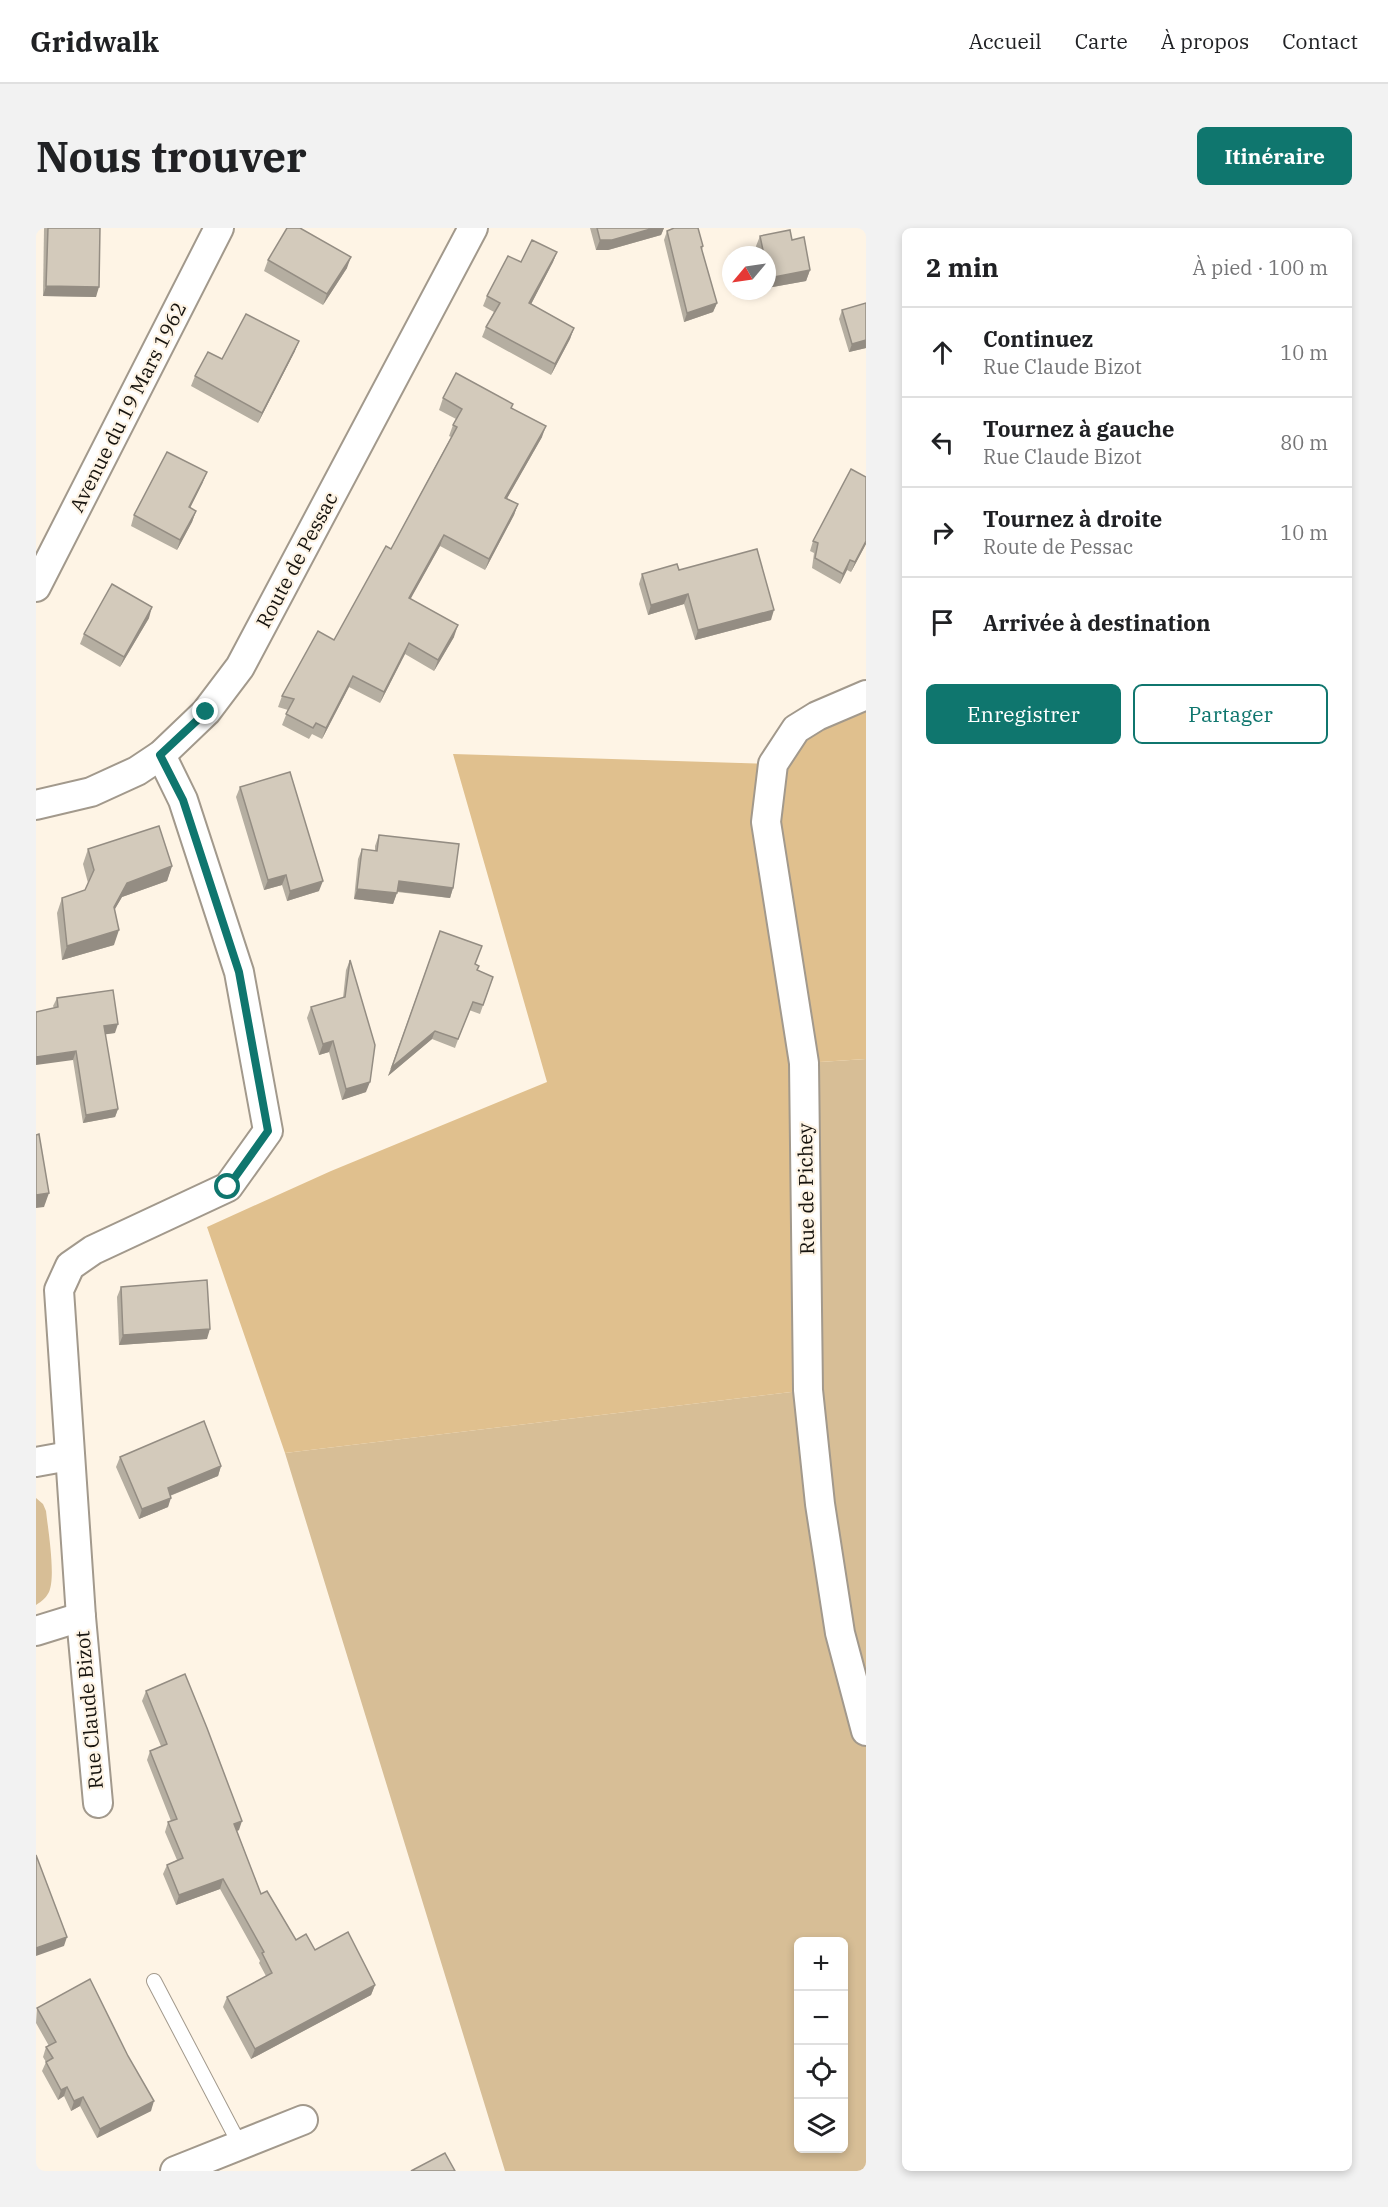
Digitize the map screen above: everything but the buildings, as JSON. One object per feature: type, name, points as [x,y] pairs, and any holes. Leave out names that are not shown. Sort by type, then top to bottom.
[{"type":"street","name":"Avenue du 19 Mars 1962","points":[[36,587],[219,228]]},
{"type":"street","name":"Route de Pessac","points":[[36,805],[91,792],[137,771],[160,755],[206,712],[240,667],[473,228]]},
{"type":"street","name":"Rue de Pichey","points":[[866,695],[817,716],[796,729],[773,764],[766,822],[804,1063],[808,1390],[820,1504],[840,1633],[866,1731]]},
{"type":"street","name":"Rue Claude Bizot","points":[[98,1803],[81,1617],[59,1290],[70,1266],[93,1250],[228,1187],[268,1131],[239,972],[183,800],[160,755]]},
{"type":"street","points":[[36,1462],[69,1456]]},
{"type":"street","name":"Rue Claude Bizot","points":[[36,1631],[81,1617]]},
{"type":"street","points":[[175,2171],[303,2120]]},
{"type":"lane","points":[[154,1981],[240,2145]]},
{"type":"shaded area","points":[[866,695],[866,1059],[804,1063],[808,1390],[285,1453],[207,1227],[331,1171],[547,1082],[453,754],[773,764],[796,729]]},
{"type":"shaded area","points":[[866,1059],[866,2171],[505,2171],[285,1453],[808,1390],[804,1063]]},
{"type":"shaded area","points":[[36,1498],[43,1504],[46,1511],[52,1576],[49,1592],[36,1605]]},
{"type":"route","points":[[206,712],[160,755],[183,800],[239,972],[268,1131],[228,1187]]}]
